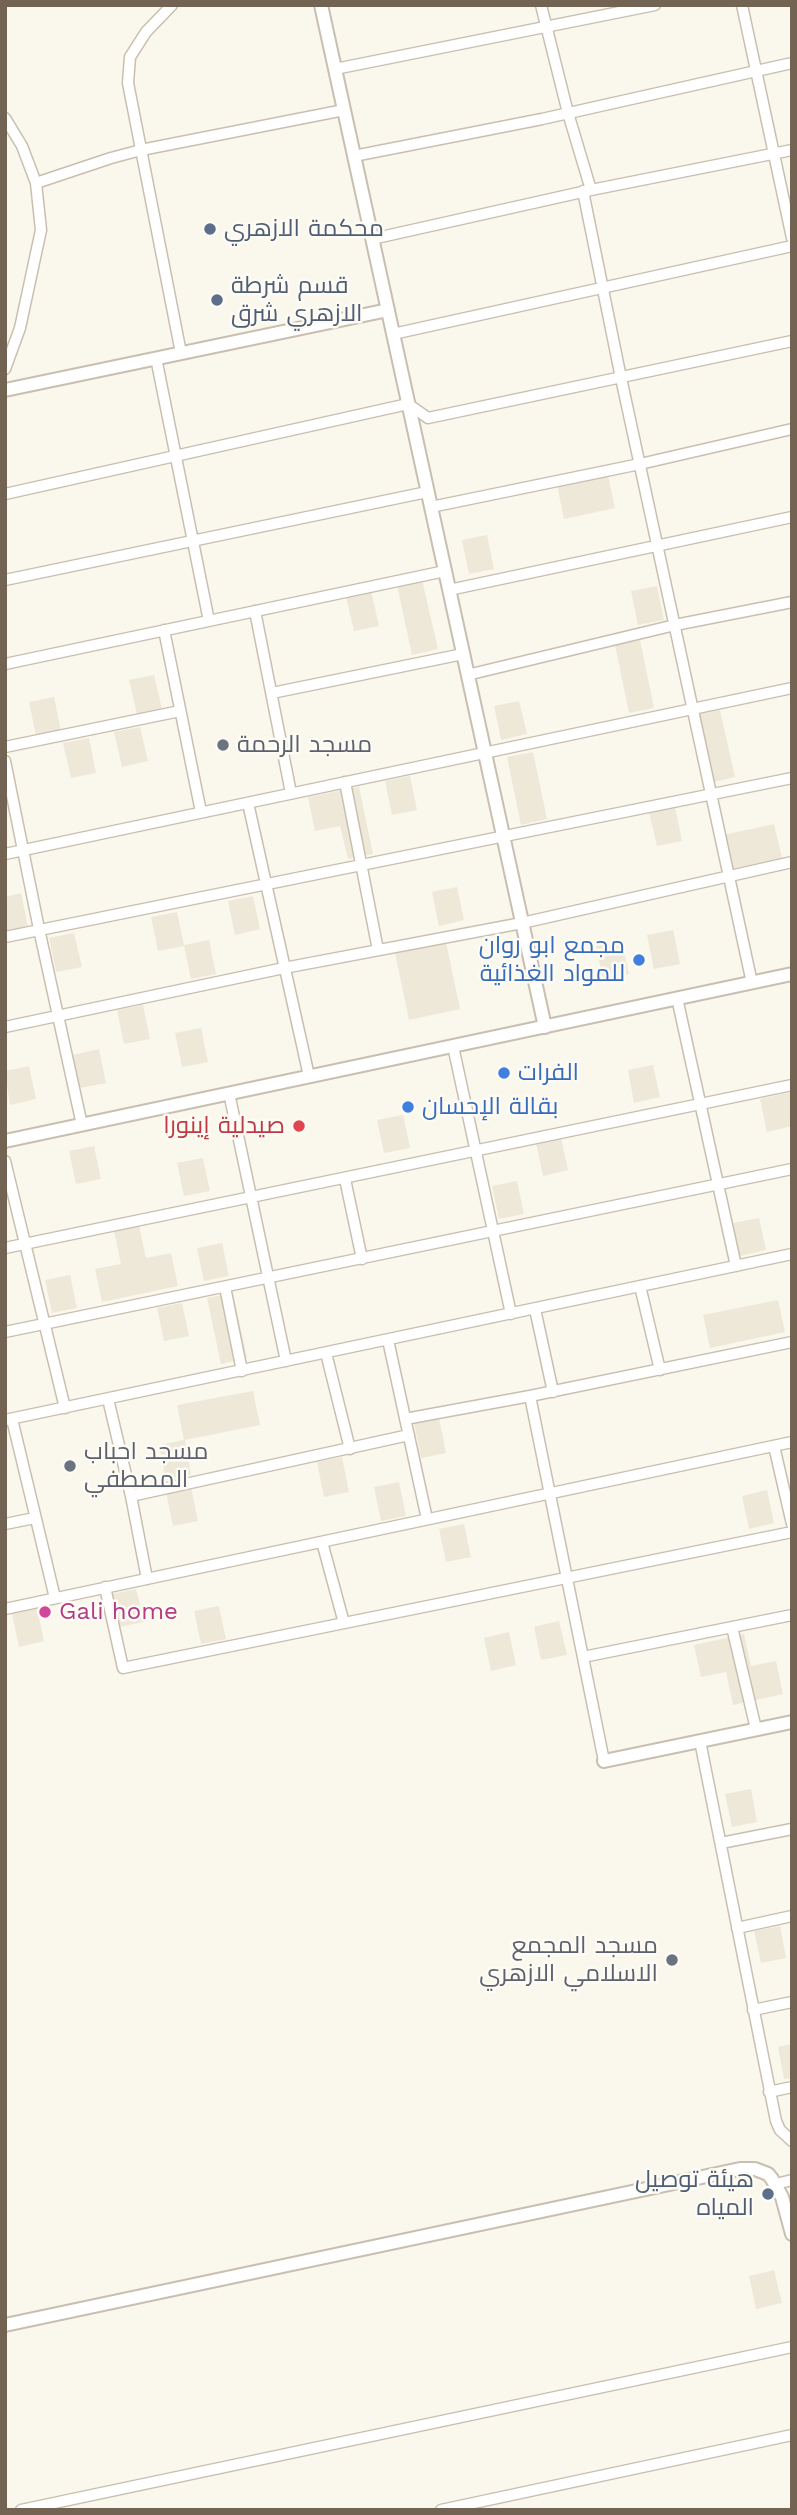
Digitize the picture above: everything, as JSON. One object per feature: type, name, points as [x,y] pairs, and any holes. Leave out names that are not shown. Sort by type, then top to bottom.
[{"type":"street","points":[[172,5],[146,32],[130,57],[128,83],[181,353]]},
{"type":"street","points":[[321,5],[545,1027]]},
{"type":"street","points":[[541,5],[587,190],[621,378],[752,983]]},
{"type":"street","points":[[335,69],[655,5]]},
{"type":"street","points":[[742,5],[792,238]]},
{"type":"street","points":[[354,156],[568,113],[792,63]]},
{"type":"street","points":[[36,183],[141,150],[344,110]]},
{"type":"street","points":[[5,118],[22,146],[36,183],[41,206],[38,251],[20,328],[5,369]]},
{"type":"street","points":[[372,239],[587,190],[792,150]]},
{"type":"street","points":[[393,334],[792,246]]},
{"type":"street","points":[[5,390],[388,310]]},
{"type":"street","points":[[5,495],[408,404],[428,418],[792,341]]},
{"type":"street","points":[[156,358],[209,621]]},
{"type":"street","points":[[431,507],[640,464],[792,429]]},
{"type":"street","points":[[5,580],[427,492]]},
{"type":"street","points":[[449,590],[792,517]]},
{"type":"street","points":[[5,664],[445,571]]},
{"type":"street","points":[[467,675],[675,625],[792,601]]},
{"type":"street","points":[[255,611],[291,793]]},
{"type":"street","points":[[164,630],[201,813]]},
{"type":"street","points":[[272,693],[463,654]]},
{"type":"street","points":[[5,854],[792,688]]},
{"type":"street","points":[[5,747],[180,711]]},
{"type":"street","points":[[5,761],[82,1125]]},
{"type":"street","points":[[5,937],[792,778]]},
{"type":"street","points":[[345,782],[378,950]]},
{"type":"street","points":[[248,803],[309,1076]]},
{"type":"street","points":[[5,1027],[284,968],[522,923],[792,862]]},
{"type":"street","points":[[5,1141],[792,974]]},
{"type":"street","points":[[677,998],[736,1266]]},
{"type":"street","points":[[453,1046],[511,1314]]},
{"type":"street","points":[[5,1248],[792,1085]]},
{"type":"street","points":[[229,1093],[286,1361]]},
{"type":"street","points":[[5,1161],[65,1408]]},
{"type":"street","points":[[5,1332],[792,1169]]},
{"type":"street","points":[[345,1179],[362,1259]]},
{"type":"street","points":[[55,1598],[9,1420],[792,1254]]},
{"type":"street","points":[[640,1286],[660,1370]]},
{"type":"street","points":[[225,1287],[242,1371]]},
{"type":"street","points":[[535,1309],[553,1392]]},
{"type":"street","points":[[388,1340],[427,1519]]},
{"type":"street","points":[[405,1419],[553,1392],[792,1342]]},
{"type":"street","points":[[326,1353],[350,1449]]},
{"type":"street","points":[[530,1396],[604,1761],[792,1722]]},
{"type":"street","points":[[108,1399],[147,1579]]},
{"type":"street","points":[[131,1496],[409,1435]]},
{"type":"street","points":[[5,1609],[792,1443]]},
{"type":"street","points":[[774,1446],[792,1524]]},
{"type":"street","points":[[5,1524],[35,1518]]},
{"type":"street","points":[[106,1587],[123,1668],[792,1532]]},
{"type":"street","points":[[322,1542],[344,1623]]},
{"type":"street","points":[[583,1657],[792,1615]]},
{"type":"street","points":[[732,1627],[756,1730]]},
{"type":"street","points":[[700,1741],[769,2092],[780,2130],[792,2141]]},
{"type":"street","points":[[721,1843],[792,1829]]},
{"type":"street","points":[[737,1927],[792,1916]]},
{"type":"street","points":[[753,2010],[792,2002]]},
{"type":"street","points":[[769,2092],[792,2087]]},
{"type":"street","points":[[5,2325],[740,2169],[762,2171],[776,2184],[792,2234]]},
{"type":"street","points":[[776,2184],[792,2180]]},
{"type":"street","points":[[21,2510],[792,2347]]},
{"type":"street","points":[[441,2510],[792,2435]]},
{"type":"shaded area","points":[[608,475],[615,508],[564,519],[557,485]]},
{"type":"shaded area","points":[[487,535],[494,569],[469,574],[462,540]]},
{"type":"shaded area","points":[[422,580],[438,649],[412,655],[397,585]]},
{"type":"shaded area","points":[[657,586],[664,620],[638,625],[631,591]]},
{"type":"shaded area","points":[[371,591],[379,626],[354,631],[346,597]]},
{"type":"shaded area","points":[[640,640],[654,708],[629,713],[615,645]]},
{"type":"shaded area","points":[[154,675],[162,709],[137,714],[129,680]]},
{"type":"shaded area","points":[[54,697],[61,731],[36,736],[29,702]]},
{"type":"shaded area","points":[[519,701],[527,734],[501,740],[494,706]]},
{"type":"shaded area","points":[[720,710],[735,777],[709,783],[695,715]]},
{"type":"shaded area","points":[[140,727],[148,761],[122,767],[114,732]]},
{"type":"shaded area","points":[[89,738],[96,773],[71,778],[63,743]]},
{"type":"shaded area","points":[[533,752],[547,819],[521,825],[507,757]]},
{"type":"shaded area","points":[[410,776],[417,810],[392,815],[385,781]]},
{"type":"shaded area","points":[[359,787],[373,854],[348,859],[340,826],[315,831],[308,797]]},
{"type":"shaded area","points":[[675,807],[682,841],[657,846],[649,813]]},
{"type":"shaded area","points":[[774,824],[782,858],[731,869],[723,835]]},
{"type":"shaded area","points":[[457,887],[464,920],[439,926],[432,892]]},
{"type":"shaded area","points":[[21,893],[28,927],[5,932],[5,897]]},
{"type":"shaded area","points":[[253,896],[260,929],[235,935],[228,901]]},
{"type":"shaded area","points":[[177,912],[184,945],[209,940],[216,974],[191,979],[184,946],[158,951],[151,917]]},
{"type":"shaded area","points":[[673,930],[680,964],[654,969],[647,935]]},
{"type":"shaded area","points":[[74,933],[82,967],[56,972],[49,938]]},
{"type":"shaded area","points":[[622,941],[629,974],[603,980],[596,946]]},
{"type":"shaded area","points":[[446,942],[460,1009],[409,1020],[395,953]]},
{"type":"shaded area","points":[[143,1005],[150,1039],[124,1044],[117,1010]]},
{"type":"shaded area","points":[[201,1028],[208,1062],[182,1067],[175,1033]]},
{"type":"shaded area","points":[[99,1049],[106,1083],[80,1088],[73,1055]]},
{"type":"shaded area","points":[[653,1065],[660,1097],[634,1103],[628,1070]]},
{"type":"shaded area","points":[[29,1066],[36,1099],[10,1105],[5,1071]]},
{"type":"shaded area","points":[[792,1092],[792,1126],[767,1132],[760,1099]]},
{"type":"shaded area","points":[[403,1115],[410,1148],[384,1153],[377,1120]]},
{"type":"shaded area","points":[[561,1137],[568,1170],[543,1176],[536,1143]]},
{"type":"shaded area","points":[[94,1146],[101,1179],[76,1184],[69,1151]]},
{"type":"shaded area","points":[[203,1158],[210,1191],[184,1196],[177,1163]]},
{"type":"shaded area","points":[[517,1181],[524,1214],[499,1219],[492,1186]]},
{"type":"shaded area","points":[[759,1218],[766,1250],[740,1256],[733,1223]]},
{"type":"shaded area","points":[[139,1226],[146,1258],[171,1253],[178,1286],[102,1302],[95,1269],[121,1264],[114,1231]]},
{"type":"shaded area","points":[[222,1243],[229,1276],[204,1281],[197,1248]]},
{"type":"shaded area","points":[[70,1275],[77,1308],[52,1313],[45,1280]]},
{"type":"shaded area","points":[[233,1293],[247,1358],[221,1364],[207,1298]]},
{"type":"shaded area","points":[[778,1300],[785,1332],[710,1348],[703,1315]]},
{"type":"shaded area","points":[[182,1303],[189,1336],[164,1341],[157,1308]]},
{"type":"shaded area","points":[[253,1391],[260,1425],[185,1440],[191,1475],[166,1480],[159,1445],[184,1440],[177,1405]]},
{"type":"shaded area","points":[[439,1418],[446,1453],[421,1458],[414,1423]]},
{"type":"shaded area","points":[[342,1457],[349,1492],[324,1497],[317,1462]]},
{"type":"shaded area","points":[[399,1482],[406,1516],[381,1521],[374,1487]]},
{"type":"shaded area","points":[[191,1487],[198,1521],[173,1526],[166,1492]]},
{"type":"shaded area","points":[[767,1490],[774,1523],[749,1529],[742,1496]]},
{"type":"shaded area","points":[[464,1524],[471,1557],[446,1562],[439,1529]]},
{"type":"shaded area","points":[[136,1589],[144,1622],[119,1627],[111,1594]]},
{"type":"shaded area","points":[[219,1606],[226,1639],[201,1644],[194,1611]]},
{"type":"shaded area","points":[[37,1608],[44,1641],[19,1647],[12,1614]]},
{"type":"shaded area","points":[[559,1621],[567,1655],[541,1660],[534,1627]]},
{"type":"shaded area","points":[[509,1632],[516,1665],[491,1671],[484,1638]]},
{"type":"shaded area","points":[[744,1634],[751,1666],[776,1661],[783,1694],[733,1705],[726,1672],[701,1677],[694,1645]]},
{"type":"shaded area","points":[[751,1789],[757,1822],[732,1827],[725,1794]]},
{"type":"shaded area","points":[[780,1926],[786,1958],[761,1963],[754,1931]]},
{"type":"shaded area","points":[[792,2044],[792,2078],[784,2079],[778,2047]]},
{"type":"shaded area","points":[[774,2270],[782,2303],[756,2309],[749,2276]]},
{"type":"place","name":"محكمة الازهري","points":[[210,229]]},
{"type":"place","name":"قسم شرطة الازهري شرق","points":[[217,300]]},
{"type":"place","name":"مسجد الرحمة","points":[[223,745]]},
{"type":"place","name":"مجمع ابو روان للمواد الغذائية","points":[[639,960]]},
{"type":"place","name":"الفرات","points":[[504,1073]]},
{"type":"place","name":"بقالة الإحسان","points":[[408,1107]]},
{"type":"place","name":"صيدلية إينورا","points":[[299,1126]]},
{"type":"place","name":"مسجد احباب المصطفي","points":[[70,1466]]},
{"type":"place","name":"Gali home","points":[[45,1612]]},
{"type":"place","name":"مسجد المجمع الاسلامي الازهري","points":[[672,1960]]},
{"type":"place","name":"هيئة توصيل المياه","points":[[768,2194]]}]
